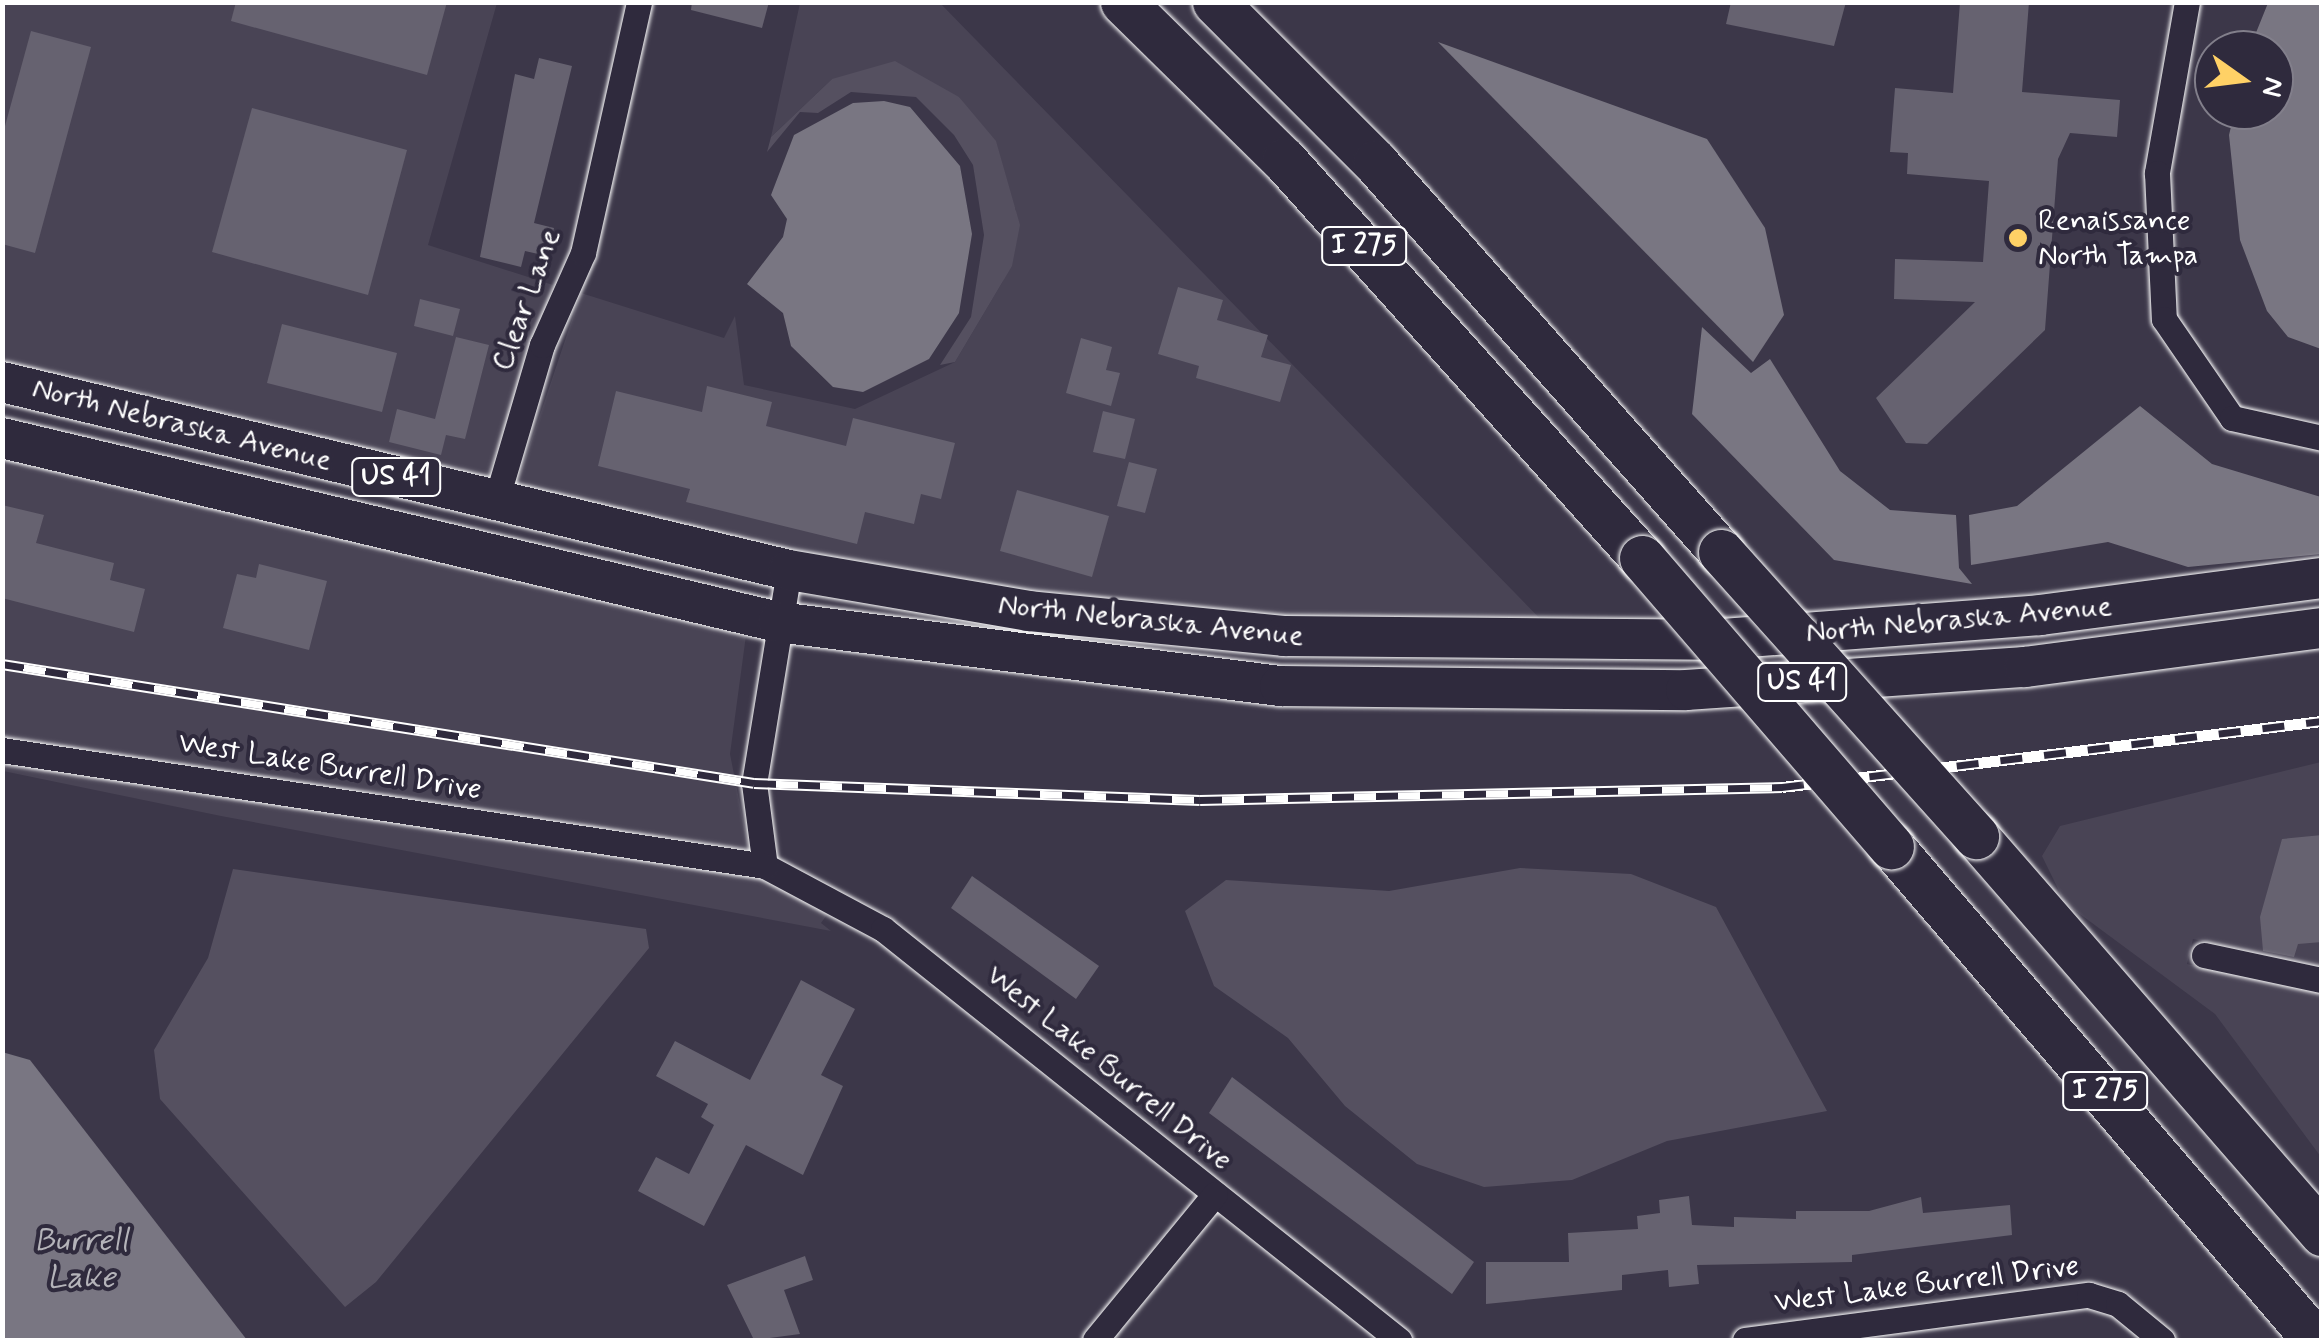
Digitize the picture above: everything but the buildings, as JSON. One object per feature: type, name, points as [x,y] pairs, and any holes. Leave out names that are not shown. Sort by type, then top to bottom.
[{"type":"highway","name":"I 275","points":[[1123,2],[1337,217],[1642,558],[2315,1340]]},
{"type":"highway","name":"I 275","points":[[1216,2],[1375,162],[1976,836],[2322,1233]]},
{"type":"main road","name":"North Nebraska Avenue","points":[[2,382],[789,570],[1028,611],[1442,644],[1854,631],[2322,578]]},
{"type":"main road","points":[[2,413],[140,442],[195,428]]},
{"type":"main road","name":"North Nebraska Avenue","points":[[2,438],[778,622],[1146,674],[1397,692],[1686,690],[2025,667],[2322,628]]},
{"type":"main road","points":[[240,494],[250,480],[273,476],[452,515],[496,501]]},
{"type":"main road","points":[[2025,667],[2081,640],[2322,604]]},
{"type":"main road","points":[[2025,667],[2146,675],[2322,654]]},
{"type":"street","name":"Clear Lane","points":[[496,501],[542,345],[583,253],[638,2]]},
{"type":"street","points":[[2187,2],[2157,173],[2164,319],[2229,414],[2322,438]]},
{"type":"street","points":[[766,866],[754,783],[789,570]]},
{"type":"street","name":"West Lake Burrell Drive","points":[[2,750],[766,866],[883,929],[1398,1340]]},
{"type":"street","points":[[2204,955],[2322,980]]},
{"type":"street","points":[[1095,1340],[1215,1194]]},
{"type":"street","name":"West Lake Burrell Drive","points":[[1746,1340],[2089,1294],[2118,1304],[2162,1340]]},
{"type":"shaded area","points":[[3,3],[497,3],[428,245],[553,285],[485,485],[3,369]]},
{"type":"shaded area","points":[[800,3],[940,3],[1553,632],[1285,624],[899,577],[514,492],[581,293],[724,338],[735,316],[744,385],[855,409],[955,362],[1003,281],[1016,210],[959,97],[832,79],[771,137]]},
{"type":"shaded area","points":[[895,61],[959,97],[996,141],[1020,225],[1012,266],[955,362],[940,365],[971,317],[984,235],[973,165],[954,135],[916,97],[851,92],[818,113],[800,112],[767,152],[771,137],[832,79]]},
{"type":"shaded area","points":[[2,451],[747,628],[730,754],[749,850],[3,737]]},
{"type":"shaded area","points":[[2321,762],[2321,967],[2193,939],[2187,964],[2321,993],[2321,1157],[2215,1014],[2065,903],[2042,856],[2060,826]]},
{"type":"shaded area","points":[[2,763],[762,878],[829,912],[821,923],[831,931],[221,816],[3,771]]},
{"type":"shaded area","points":[[1520,868],[1631,874],[1716,907],[1827,1111],[1667,1141],[1572,1180],[1484,1187],[1417,1164],[1345,1106],[1288,1038],[1214,986],[1185,911],[1226,880],[1389,891]]},
{"type":"shaded area","points":[[233,869],[646,929],[649,948],[376,1282],[345,1307],[160,1099],[154,1050],[208,958]]},
{"type":"water","points":[[2268,3],[2321,3],[2321,349],[2288,337],[2267,311],[2240,240],[2230,130],[2294,130],[2294,30],[2257,30]]},
{"type":"water","points":[[1438,42],[1707,139],[1765,228],[1784,315],[1753,362]]},
{"type":"water","points":[[884,101],[910,107],[960,166],[972,234],[959,313],[929,359],[863,392],[833,387],[791,346],[783,313],[747,284],[783,237],[787,219],[771,195],[794,135],[853,103]]},
{"type":"water","points":[[1702,327],[1751,373],[1770,359],[1840,471],[1890,510],[1956,515],[1959,568],[1972,584],[1834,560],[1692,414]]},
{"type":"water","points":[[2140,406],[2212,464],[2321,497],[2321,554],[2188,567],[2108,542],[1971,565],[1969,515],[2017,506]]},
{"type":"water","name":"Burrell Lake","points":[[2,1052],[30,1060],[247,1340],[3,1340]]},
{"type":"railway","points":[[2,664],[754,783],[1200,800],[1782,787],[2322,721]]},
{"type":"place","name":"Renaissance North Tampa","points":[[2018,238]]}]
